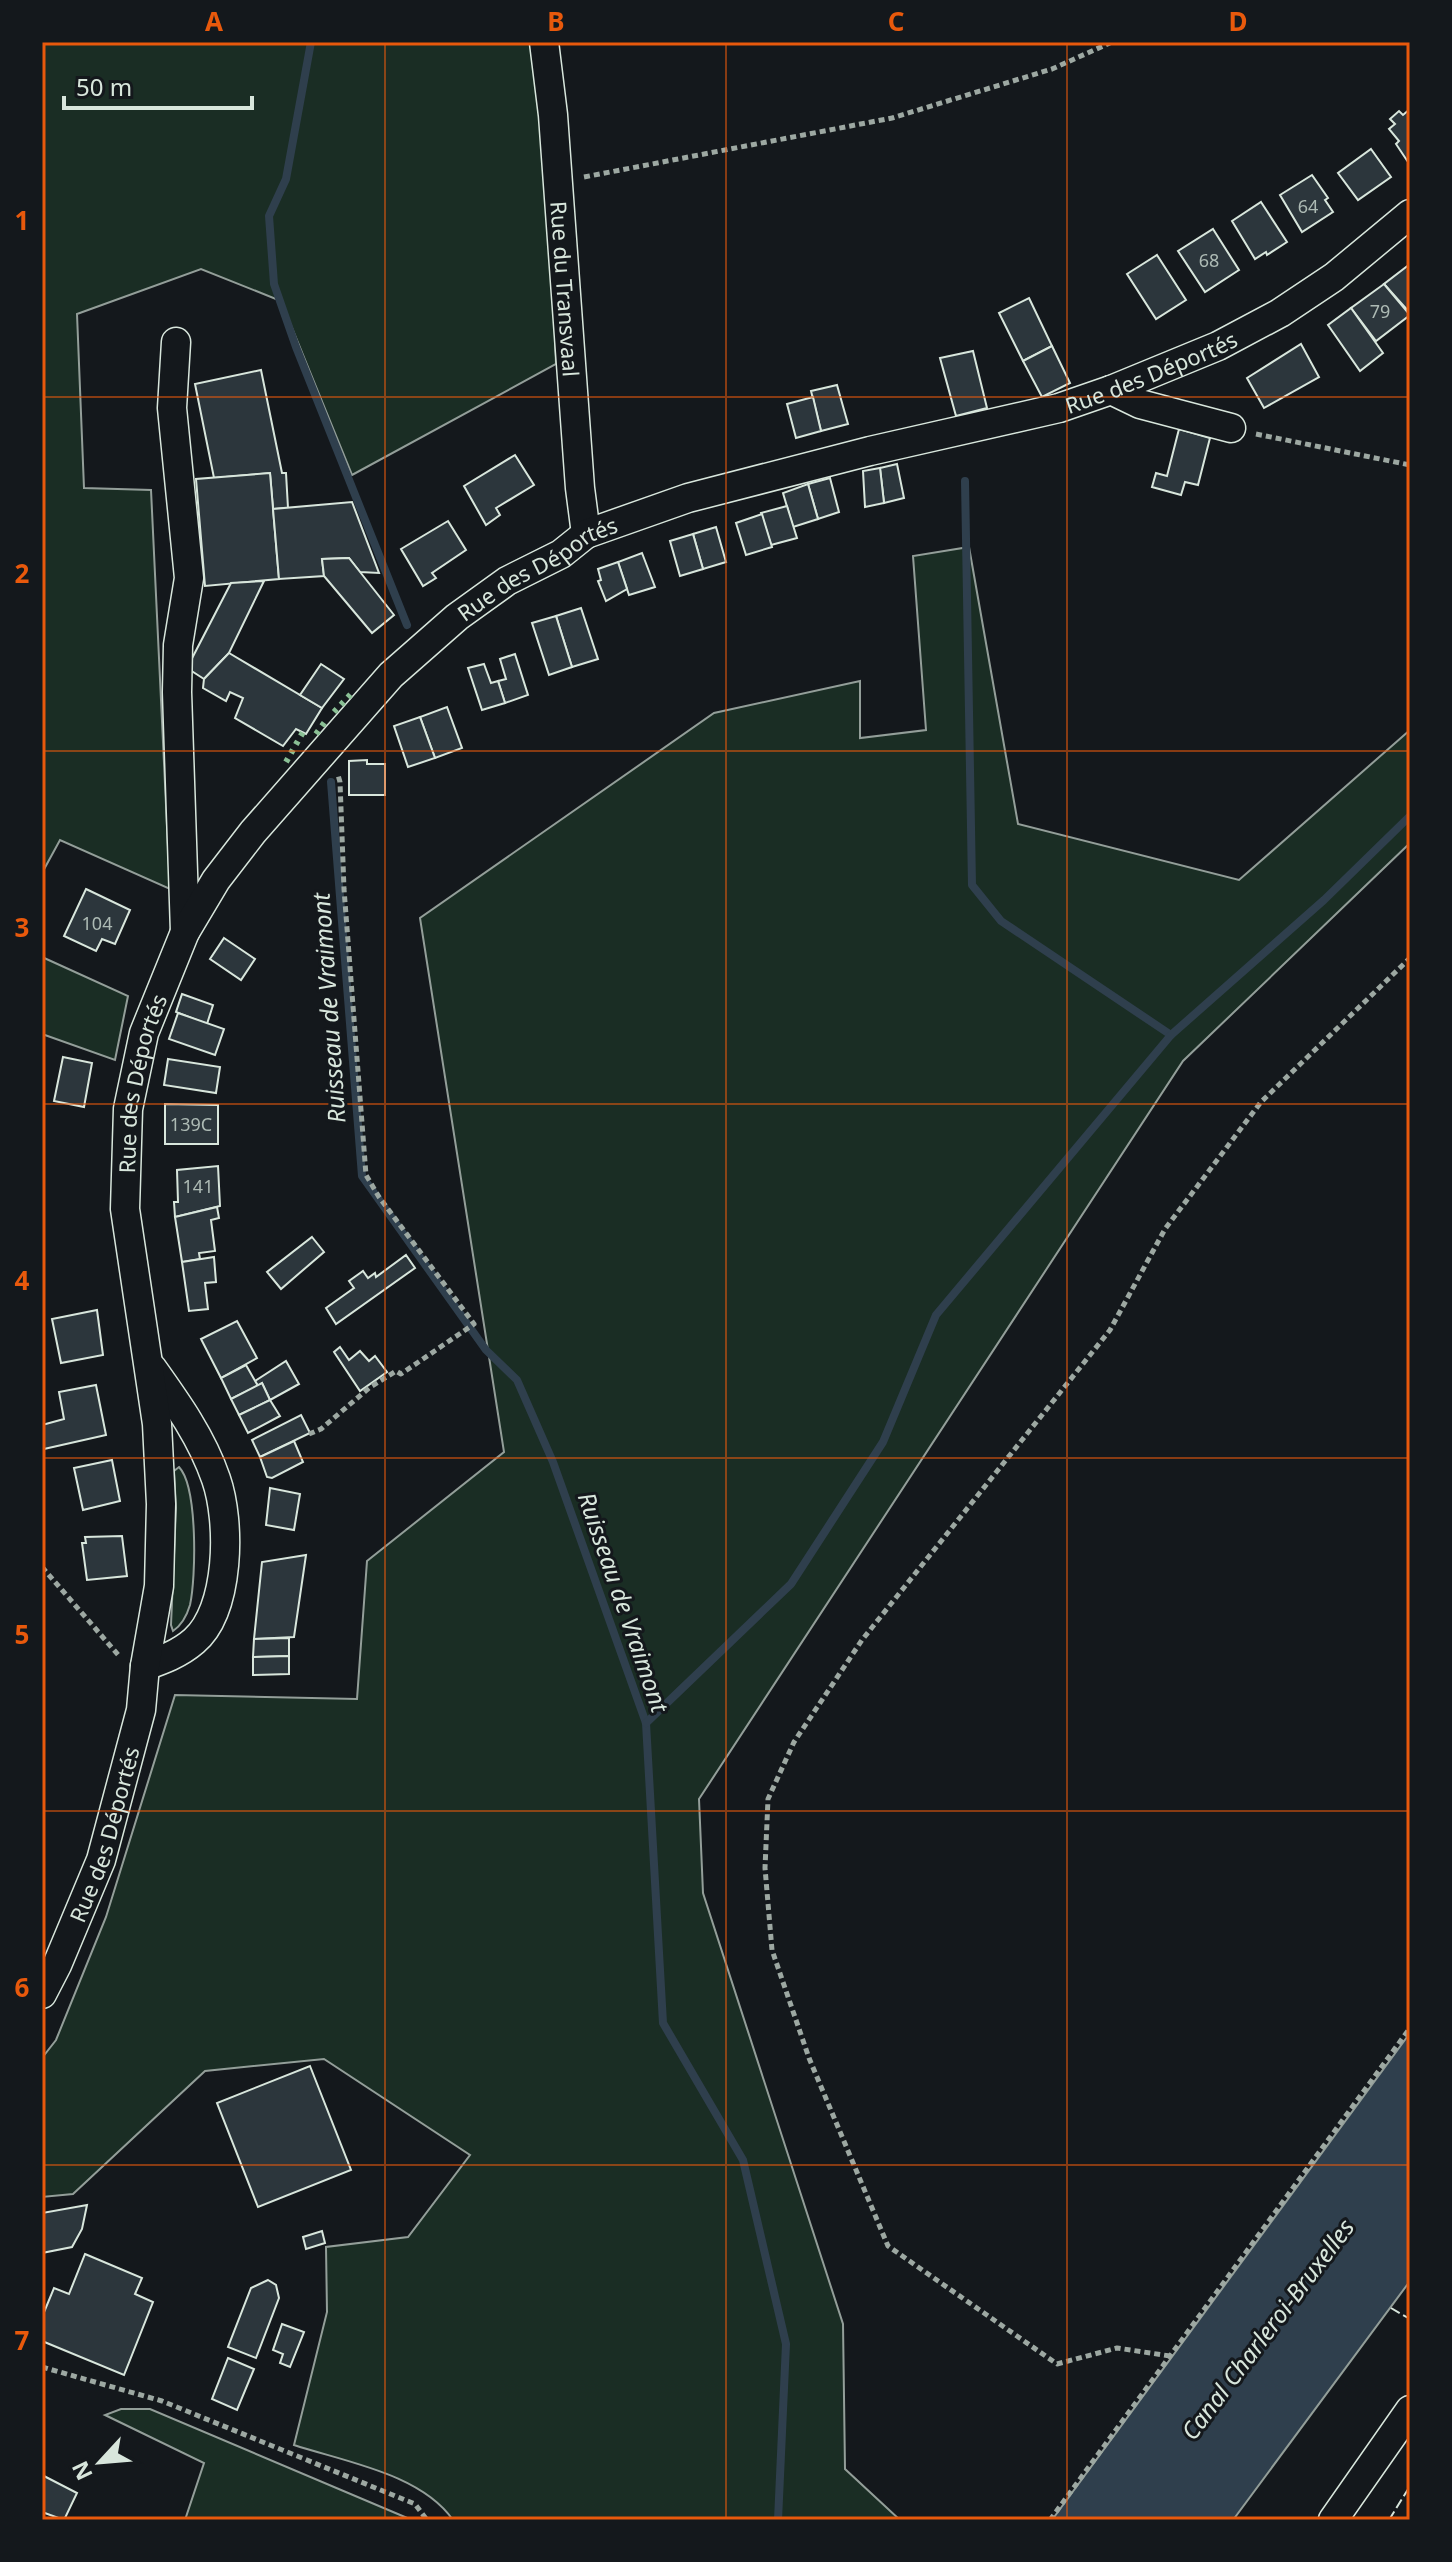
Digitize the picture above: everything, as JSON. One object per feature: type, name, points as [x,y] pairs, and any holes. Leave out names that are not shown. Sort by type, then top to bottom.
[{"type":"street","name":"Rue du Transvaal","points":[[544,42],[586,534]]},
{"type":"street","name":"Rue des Déportés","points":[[42,1994],[101,1860],[141,1710],[159,1586],[161,1504],[157,1424],[125,1209],[128,1109],[144,1033],[185,932],[225,868],[391,675],[457,617],[507,581],[561,554],[586,534],[688,498],[870,451],[1059,408],[1111,390],[1218,346],[1280,313],[1334,277],[1410,214]]},
{"type":"street","points":[[176,342],[172,408],[189,578],[178,645],[177,692],[185,932]]},
{"type":"street","points":[[1111,390],[1140,404],[1231,428]]},
{"type":"street","name":"Rue des Déportés","points":[[145,1666],[170,1658],[195,1640],[214,1615],[226,1551],[217,1481],[195,1433],[149,1363]]},
{"type":"street","points":[[1333,2520],[1410,2410]]},
{"type":"path","points":[[557,182],[892,118],[1052,69],[1112,42]]},
{"type":"path","points":[[1231,428],[1410,465]]},
{"type":"path","points":[[309,1434],[321,1429],[369,1388],[396,1371],[401,1374],[474,1324],[366,1175],[345,905],[340,782],[327,748]]},
{"type":"path","points":[[1170,2356],[1117,2348],[1057,2364],[888,2246],[809,2058],[772,1950],[765,1868],[768,1799],[794,1742],[862,1640],[1110,1330],[1165,1229],[1261,1102],[1410,958]]},
{"type":"path","points":[[42,1567],[117,1654],[128,1663],[145,1666]]},
{"type":"path","points":[[1050,2520],[1410,2028]]},
{"type":"path","points":[[42,2367],[162,2401],[415,2504],[427,2520]]},
{"type":"green space","points":[[42,42],[530,42],[550,201],[556,364],[352,475],[281,301],[201,269],[77,314],[84,488],[151,490],[170,889],[60,840],[42,873]]},
{"type":"green space","points":[[969,547],[1018,824],[1239,880],[1410,730],[1410,843],[1183,1061],[699,1799],[703,1893],[843,2324],[845,2469],[900,2520],[453,2520],[422,2491],[402,2481],[359,2464],[294,2445],[327,2312],[326,2247],[408,2237],[470,2155],[324,2059],[205,2071],[73,2194],[42,2197],[42,2058],[56,2040],[106,1917],[175,1695],[357,1699],[367,1561],[504,1452],[420,918],[714,713],[860,681],[860,738],[926,730],[913,556]]},
{"type":"green space","points":[[42,957],[128,996],[115,1060],[42,1034]]},
{"type":"green space","points":[[179,1467],[190,1493],[194,1533],[193,1575],[189,1609],[182,1623],[173,1631],[174,1471]]},
{"type":"green space","points":[[121,2409],[150,2409],[412,2520],[185,2520],[204,2463],[105,2415]]},
{"type":"water","name":"Canal Charleroi-Bruxelles","points":[[1410,2033],[1410,2281],[1233,2520],[1052,2520]]},
{"type":"building","points":[[1410,109],[1408,162],[1396,144],[1399,141],[1389,129],[1395,124],[1390,119],[1399,111],[1403,115]]},
{"type":"building","points":[[1371,149],[1391,177],[1358,200],[1338,173]]},
{"type":"building","points":[[1312,175],[1328,198],[1325,200],[1333,212],[1302,232],[1280,195]]},
{"type":"building","points":[[1261,202],[1287,242],[1255,259],[1232,221]]},
{"type":"building","points":[[1213,229],[1239,270],[1205,292],[1178,251]]},
{"type":"building","points":[[1157,255],[1186,300],[1156,319],[1127,274]]},
{"type":"building","points":[[1410,264],[1410,313],[1384,284]]},
{"type":"building","points":[[1384,284],[1410,315],[1376,341],[1351,308]]},
{"type":"building","points":[[1029,298],[1052,346],[1023,361],[999,313]]},
{"type":"building","points":[[1351,308],[1383,353],[1360,371],[1328,325]]},
{"type":"building","points":[[1301,344],[1319,377],[1264,408],[1247,378]]},
{"type":"building","points":[[1052,346],[1070,383],[1042,397],[1023,361]]},
{"type":"building","points":[[973,351],[987,408],[956,416],[940,358]]},
{"type":"building","points":[[261,370],[282,473],[286,473],[288,508],[273,509],[270,473],[214,478],[195,384]]},
{"type":"building","points":[[837,385],[848,424],[821,431],[811,391]]},
{"type":"building","points":[[813,397],[821,431],[796,438],[787,404]]},
{"type":"building","points":[[1179,429],[1210,438],[1198,485],[1185,482],[1181,495],[1152,487],[1156,473],[1167,476]]},
{"type":"building","points":[[515,455],[534,485],[496,508],[500,515],[486,525],[464,486]]},
{"type":"building","points":[[897,464],[904,498],[884,503],[880,468]]},
{"type":"building","points":[[880,468],[884,503],[865,507],[863,471]]},
{"type":"building","points":[[270,473],[279,579],[205,586],[196,479]]},
{"type":"building","points":[[830,478],[839,512],[818,519],[808,484]]},
{"type":"building","points":[[808,484],[818,519],[793,527],[783,493]]},
{"type":"building","points":[[352,502],[379,573],[360,572],[349,558],[322,559],[324,576],[279,579],[273,509]]},
{"type":"building","points":[[787,506],[797,538],[771,545],[761,513]]},
{"type":"building","points":[[762,514],[772,547],[746,555],[736,523]]},
{"type":"building","points":[[448,521],[466,550],[432,573],[436,578],[423,586],[401,549]]},
{"type":"building","points":[[716,527],[726,562],[703,569],[693,534]]},
{"type":"building","points":[[693,534],[703,569],[680,576],[670,541]]},
{"type":"building","points":[[642,553],[655,587],[629,595],[618,562]]},
{"type":"building","points":[[349,558],[394,615],[372,633],[324,576],[322,559]]},
{"type":"building","points":[[618,562],[627,589],[606,601],[598,581],[601,580],[598,569]]},
{"type":"building","points":[[264,581],[229,653],[204,679],[187,668],[231,583]]},
{"type":"building","points":[[581,608],[598,659],[572,667],[556,616]]},
{"type":"building","points":[[556,616],[572,667],[549,675],[532,623]]},
{"type":"building","points":[[229,653],[322,708],[306,734],[296,729],[283,746],[235,718],[243,698],[230,692],[226,701],[203,688],[204,679]]},
{"type":"building","points":[[515,654],[528,695],[505,703],[498,681],[506,679],[500,659]]},
{"type":"building","points":[[321,664],[344,679],[322,708],[300,695]]},
{"type":"building","points":[[484,664],[491,683],[498,681],[505,703],[482,710],[468,668]]},
{"type":"building","points":[[447,707],[462,748],[435,758],[420,717]]},
{"type":"building","points":[[420,717],[435,758],[408,767],[394,726]]},
{"type":"building","points":[[367,760],[367,764],[385,764],[385,795],[349,795],[349,761]]},
{"type":"building","points":[[86,889],[130,910],[115,944],[102,939],[96,951],[64,936]]},
{"type":"building","points":[[224,938],[255,959],[241,980],[210,959]]},
{"type":"building","points":[[182,994],[213,1005],[207,1024],[176,1012]]},
{"type":"building","points":[[178,1013],[224,1029],[215,1055],[169,1039]]},
{"type":"building","points":[[63,1057],[92,1063],[84,1107],[54,1101]]},
{"type":"building","points":[[168,1059],[220,1067],[216,1093],[164,1085]]},
{"type":"building","points":[[165,1104],[218,1105],[218,1144],[165,1144]]},
{"type":"building","points":[[218,1166],[220,1206],[175,1217],[177,1170]]},
{"type":"building","points":[[217,1207],[219,1218],[211,1220],[215,1251],[199,1253],[200,1259],[182,1262],[175,1217]]},
{"type":"building","points":[[312,1237],[324,1252],[281,1289],[267,1272]]},
{"type":"building","points":[[406,1255],[415,1268],[336,1324],[326,1308],[354,1288],[349,1281],[363,1271],[368,1278],[375,1273],[376,1277]]},
{"type":"building","points":[[214,1257],[216,1282],[205,1283],[208,1309],[189,1311],[182,1262]]},
{"type":"building","points":[[97,1310],[103,1355],[61,1363],[52,1319]]},
{"type":"building","points":[[237,1321],[257,1358],[221,1378],[201,1339]]},
{"type":"building","points":[[340,1347],[349,1360],[360,1351],[369,1361],[375,1356],[387,1372],[360,1391],[334,1352]]},
{"type":"building","points":[[286,1361],[299,1384],[270,1400],[262,1383],[258,1386],[255,1381]]},
{"type":"building","points":[[246,1365],[258,1386],[231,1399],[221,1378]]},
{"type":"building","points":[[262,1383],[270,1400],[239,1415],[231,1399]]},
{"type":"building","points":[[96,1385],[106,1435],[44,1449],[42,1425],[64,1419],[59,1392]]},
{"type":"building","points":[[270,1400],[280,1416],[248,1433],[239,1415]]},
{"type":"building","points":[[301,1415],[310,1433],[260,1457],[252,1440]]},
{"type":"building","points":[[294,1441],[303,1462],[272,1478],[267,1477],[260,1457]]},
{"type":"building","points":[[112,1460],[120,1501],[83,1510],[74,1468]]},
{"type":"building","points":[[270,1488],[300,1494],[294,1530],[266,1525]]},
{"type":"building","points":[[122,1536],[127,1576],[87,1580],[82,1543],[86,1543],[85,1537]]},
{"type":"building","points":[[306,1555],[294,1637],[254,1639],[262,1562]]},
{"type":"building","points":[[289,1638],[289,1656],[253,1657],[254,1639]]},
{"type":"building","points":[[289,1656],[289,1674],[253,1675],[253,1657]]},
{"type":"building","points":[[310,2066],[351,2170],[258,2207],[217,2103]]},
{"type":"building","points":[[87,2205],[82,2229],[72,2247],[42,2253],[42,2213]]},
{"type":"building","points":[[322,2231],[325,2243],[306,2249],[303,2237]]},
{"type":"building","points":[[85,2254],[142,2278],[135,2294],[153,2302],[124,2375],[42,2341],[42,2317],[54,2288],[69,2294]]},
{"type":"building","points":[[268,2280],[276,2285],[279,2298],[256,2358],[228,2347],[251,2288]]},
{"type":"building","points":[[282,2324],[304,2332],[290,2367],[280,2363],[283,2354],[273,2350]]},
{"type":"building","points":[[228,2358],[254,2369],[237,2410],[212,2399]]},
{"type":"building","points":[[42,2475],[77,2493],[64,2520],[42,2512]]},
{"type":"waterway","name":"Ruisseau de Vraimont","points":[[311,42],[286,179],[269,216],[274,284],[407,625]]},
{"type":"waterway","points":[[965,481],[972,885],[1001,921],[1171,1035]]},
{"type":"waterway","name":"Ruisseau de Vraimont","points":[[331,782],[362,1176],[486,1350],[517,1380],[553,1462],[646,1723],[663,2023],[743,2160],[786,2344],[778,2520]]},
{"type":"waterway","points":[[646,1723],[791,1584],[883,1442],[936,1315],[1171,1035],[1324,900],[1410,816]]},
{"type":"hedge","points":[[334,712],[351,694]]},
{"type":"hedge","points":[[316,734],[327,719]]},
{"type":"hedge","points":[[286,762],[303,732]]},
{"type":"fence","points":[[1391,2308],[1410,2319]]},
{"type":"fence","points":[[1389,2520],[1410,2486]]}]
